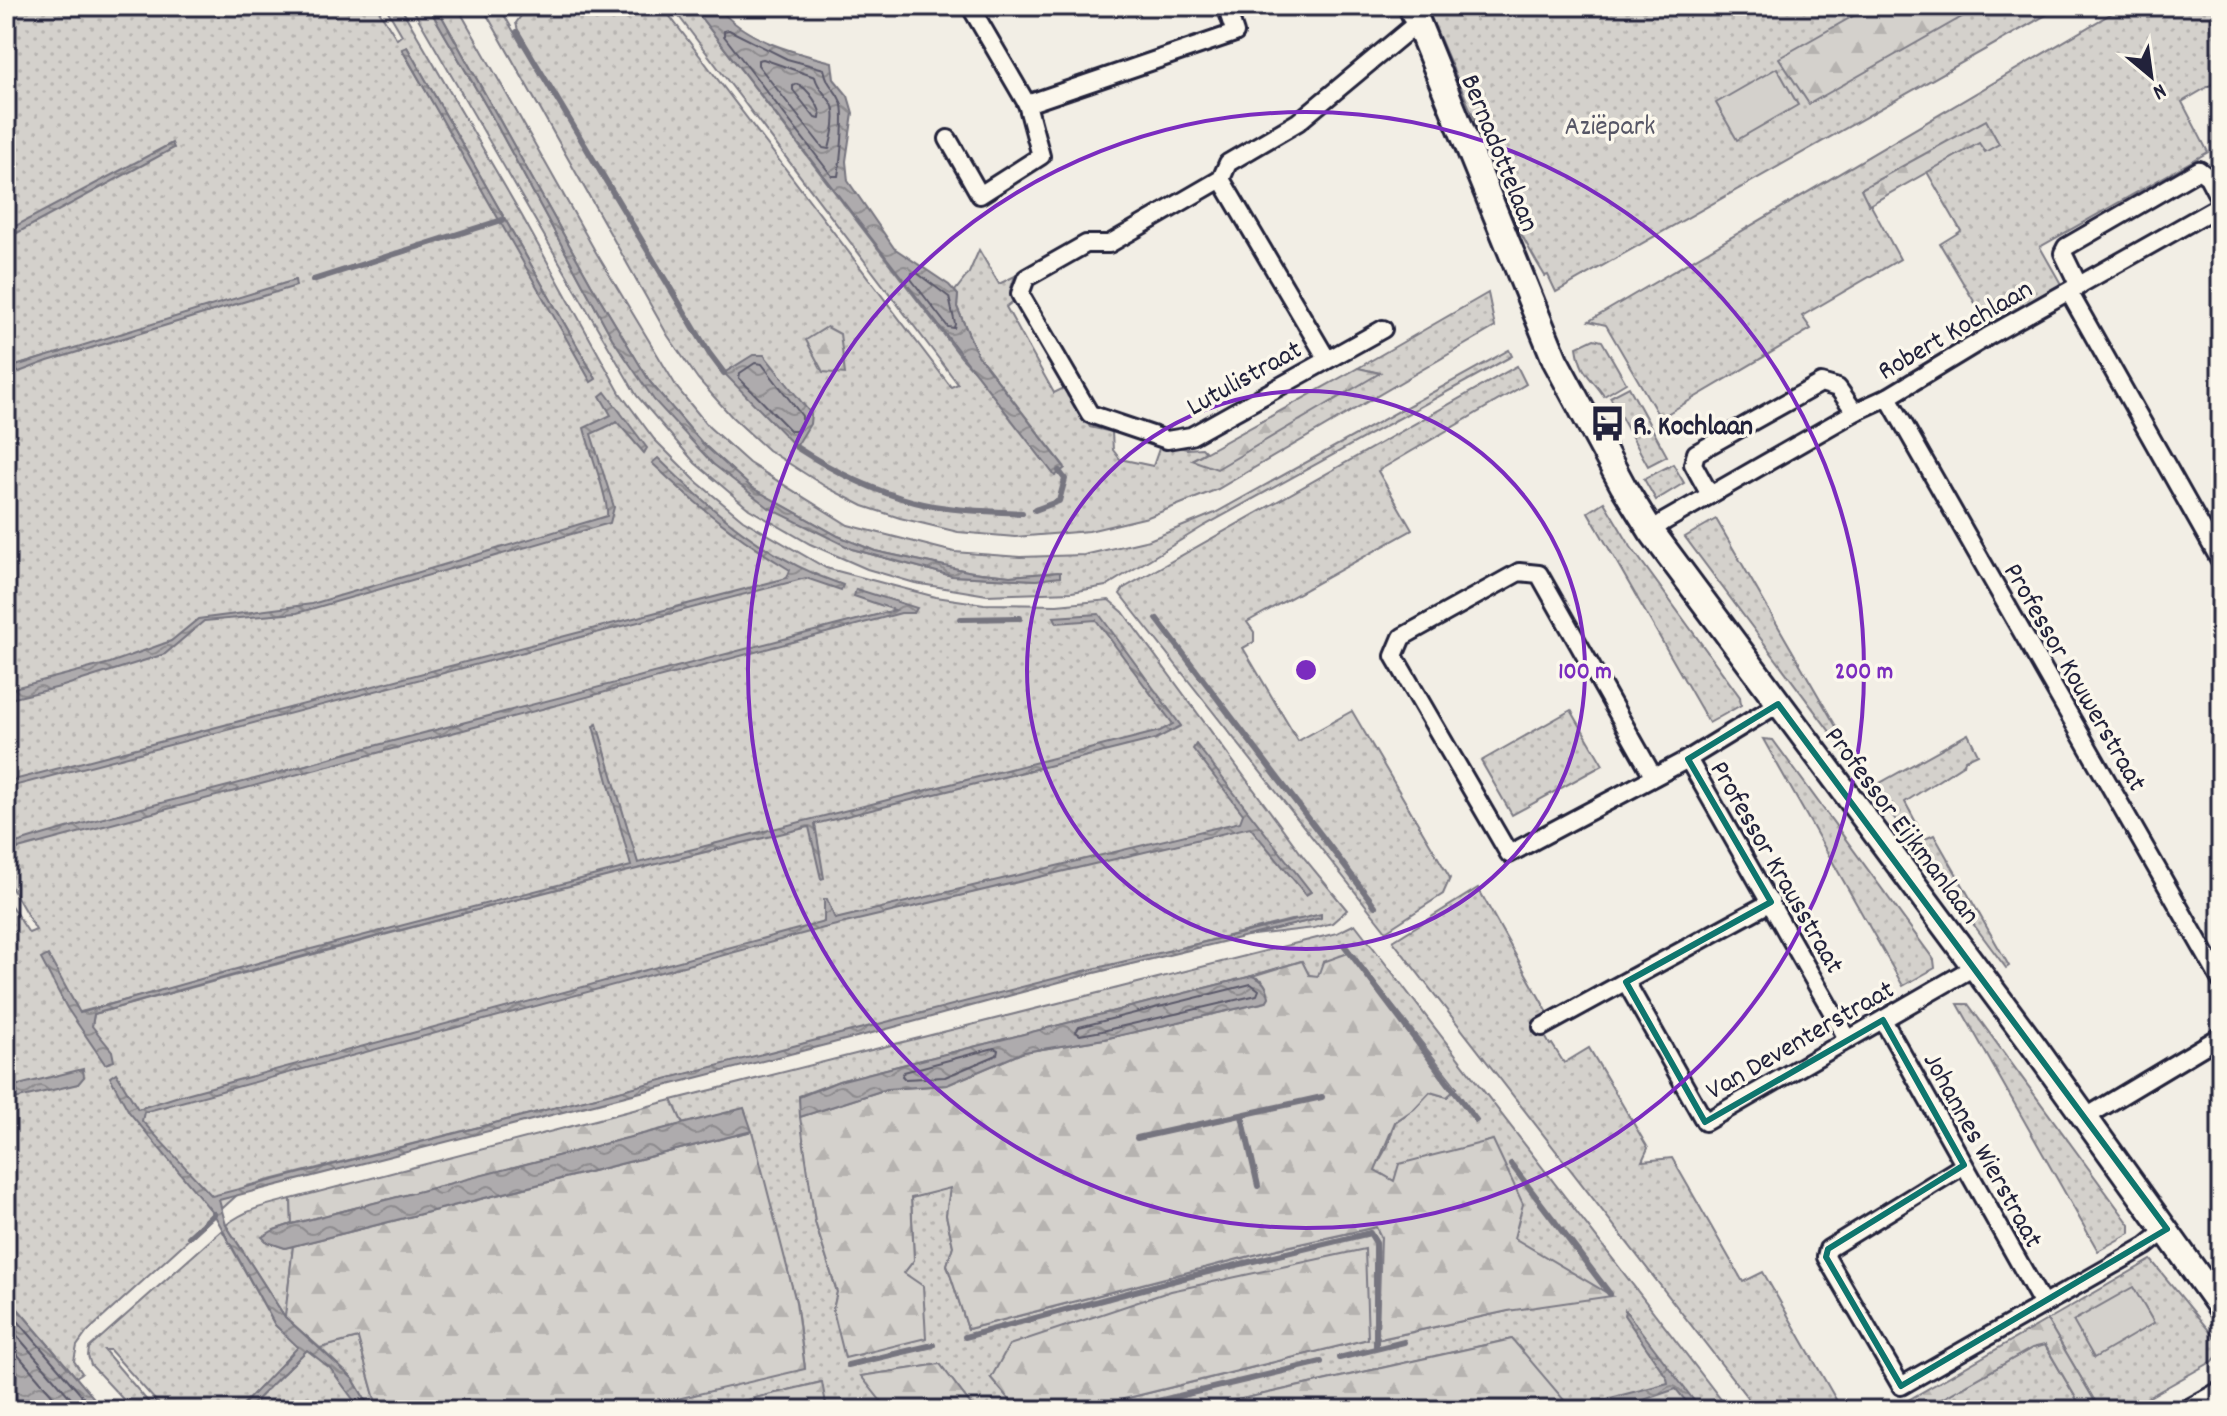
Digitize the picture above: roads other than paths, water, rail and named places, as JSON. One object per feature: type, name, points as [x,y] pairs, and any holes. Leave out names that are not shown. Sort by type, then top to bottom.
[{"type":"street","points":[[948,139],[980,195],[1041,156],[1027,104],[970,6]]},
{"type":"street","points":[[1027,104],[1235,33],[1226,6]]},
{"type":"street","points":[[1327,359],[1221,179],[1228,163],[1298,122],[1414,14]]},
{"type":"street","name":"Bernadottelaan","points":[[1414,14],[1537,321]]},
{"type":"street","name":"Robert Kochlaan","points":[[1651,531],[1710,495],[1855,412],[1888,397],[2221,204],[2208,177],[2199,170],[2066,247],[2063,253],[2074,289]]},
{"type":"street","name":"Lutulistraat","points":[[1221,179],[1109,244],[1086,244],[1026,278],[1020,294],[1090,414],[1167,440],[1191,436],[1383,329]]},
{"type":"street","points":[[2074,289],[2221,562]]},
{"type":"street","name":"Professor Eijkmanlaan","points":[[1537,321],[1566,384],[1651,531],[2086,1117],[2221,1308]]},
{"type":"street","points":[[1710,495],[1693,464],[1696,453],[1821,383],[1838,388],[1855,412]]},
{"type":"street","name":"Professor Kouwerstraat","points":[[1888,397],[2221,981]]},
{"type":"street","points":[[1653,776],[1539,574],[1519,572],[1402,637],[1394,656],[1509,854],[1688,759],[1778,704]]},
{"type":"street","name":"Professor Krausstraat","points":[[1688,759],[1848,1040]]},
{"type":"street","points":[[1542,1027],[1771,902]]},
{"type":"street","name":"Van Deventerstraat","points":[[1626,982],[1705,1122],[1974,967]]},
{"type":"street","name":"Johannes Wierstraat","points":[[1883,1020],[2042,1303]]},
{"type":"street","points":[[2086,1117],[2221,1036]]},
{"type":"street","points":[[1964,1165],[1828,1249],[1826,1257],[1901,1386],[2146,1246],[2167,1229]]},
{"type":"street","points":[[2185,1410],[2221,1390]]},
{"type":"water","points":[[428,6],[436,6],[591,284],[650,382],[702,443],[752,488],[838,536],[875,551],[972,572],[1010,576],[1060,572],[1060,577],[1036,580],[952,576],[852,549],[769,508],[713,464],[654,400],[612,338],[489,111]]},
{"type":"water","points":[[692,6],[717,6],[728,18],[755,36],[785,49],[832,62],[834,79],[848,96],[853,113],[846,161],[848,181],[894,248],[949,285],[958,295],[957,307],[977,354],[1065,468],[1055,476]]},
{"type":"water","points":[[407,47],[596,379],[591,382],[402,49]]},
{"type":"water","points":[[172,143],[174,148],[6,239],[6,231]]},
{"type":"water","points":[[295,280],[296,286],[48,361],[6,377],[6,369]]},
{"type":"water","points":[[753,355],[764,355],[811,414],[810,424],[796,447],[724,373]]},
{"type":"water","points":[[605,392],[647,448],[644,453],[617,422],[591,434],[614,507],[610,523],[297,613],[204,621],[165,654],[60,687],[6,700],[6,690],[110,663],[171,641],[198,619],[312,604],[607,516],[602,487],[584,428],[611,415],[600,396]]},
{"type":"water","points":[[658,458],[743,532],[790,562],[843,585],[841,590],[806,578],[6,788],[6,782],[787,578],[790,570],[701,507],[652,463]]},
{"type":"water","points":[[856,589],[917,608],[914,613],[901,613],[18,849],[16,843],[895,610],[854,596]]},
{"type":"water","points":[[1099,614],[1181,726],[1156,739],[815,824],[824,878],[821,879],[809,827],[361,940],[94,1014],[92,1026],[112,1051],[114,1061],[105,1064],[67,1008],[41,959],[48,955],[80,1013],[265,961],[631,866],[593,726],[597,724],[638,863],[1160,731],[1173,724],[1096,620],[1057,623],[1054,617]]},
{"type":"water","points":[[1196,744],[1311,892],[1306,895],[1250,827],[824,928],[144,1112],[142,1121],[212,1196],[1080,972],[1321,914],[1321,918],[1078,977],[876,1032],[219,1200],[226,1225],[285,1317],[353,1379],[371,1410],[361,1410],[330,1368],[307,1350],[246,1410],[238,1410],[298,1347],[275,1325],[214,1214],[129,1112],[110,1077],[116,1073],[138,1109],[824,922],[824,899],[827,899],[835,919],[1240,822],[1243,814],[1193,749]]},
{"type":"water","points":[[1252,976],[1266,986],[1269,997],[1266,1002],[1104,1039],[1024,1052],[947,1085],[887,1089],[800,1117],[799,1097],[839,1081]]},
{"type":"water","points":[[83,1069],[84,1077],[78,1084],[6,1101],[6,1088]]},
{"type":"water","points":[[744,1108],[752,1131],[285,1248],[262,1237],[292,1224]]},
{"type":"water","points":[[6,1295],[104,1410],[6,1410]]},
{"type":"water","points":[[1625,1310],[1701,1410],[1693,1410],[1676,1389],[1614,1410],[1564,1410],[1668,1383],[1624,1315]]},
{"type":"waterway","points":[[517,32],[709,353],[724,373]]},
{"type":"waterway","points":[[313,280],[502,220]]},
{"type":"waterway","points":[[796,447],[854,479],[915,502],[968,510],[1022,513]]},
{"type":"waterway","points":[[1035,510],[1059,501],[1065,479],[1059,471]]},
{"type":"waterway","points":[[961,619],[1020,618]]},
{"type":"waterway","points":[[1157,619],[1375,906]]},
{"type":"waterway","points":[[1344,945],[1476,1120]]},
{"type":"waterway","points":[[1137,1138],[1322,1097]]},
{"type":"waterway","points":[[1242,1116],[1258,1186]]},
{"type":"waterway","points":[[1511,1164],[1610,1294]]},
{"type":"waterway","points":[[189,1237],[214,1214]]},
{"type":"waterway","points":[[965,1337],[1191,1276],[1370,1233],[1376,1243],[1376,1348]]},
{"type":"waterway","points":[[1339,1358],[1404,1342]]},
{"type":"waterway","points":[[848,1365],[933,1345]]},
{"type":"waterway","points":[[1120,1410],[1321,1362]]},
{"type":"place","name":"R. Kochlaan","points":[[1607,424]]},
{"type":"park label","name":"Aziëpark","points":[[1610,124]]}]
